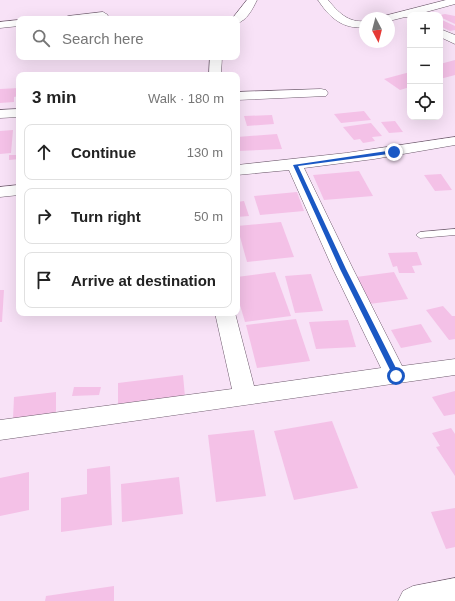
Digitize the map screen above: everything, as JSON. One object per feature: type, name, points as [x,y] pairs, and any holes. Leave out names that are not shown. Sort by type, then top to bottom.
[{"type":"street","points":[[240,17],[252,0]]},
{"type":"street","points":[[323,0],[341,20],[359,24]]},
{"type":"street","points":[[415,12],[455,1]]},
{"type":"street","points":[[395,17],[407,14]]},
{"type":"street","points":[[94,16],[103,15]]},
{"type":"street","points":[[0,25],[16,23]]},
{"type":"street","points":[[443,34],[455,40]]},
{"type":"street","points":[[215,72],[216,60]]},
{"type":"street","points":[[240,96],[321,93]]},
{"type":"street","points":[[0,114],[16,113]]},
{"type":"street","points":[[240,170],[295,165],[394,152],[455,141]]},
{"type":"street","points":[[295,165],[343,269],[396,376]]},
{"type":"street","points":[[0,192],[16,190]]},
{"type":"street","points":[[225,316],[246,397]]},
{"type":"street","points":[[0,430],[455,368]]},
{"type":"street","points":[[413,601],[455,593]]},
{"type":"lane","points":[[420,235],[455,232]]},
{"type":"building","points":[[443,14],[455,16],[455,24],[443,18]]},
{"type":"building","points":[[443,20],[455,26],[455,30],[450,31],[443,28]]},
{"type":"building","points":[[455,60],[455,75],[443,78],[443,63]]},
{"type":"building","points":[[407,73],[407,88],[400,90],[384,79]]},
{"type":"building","points":[[16,88],[16,97],[14,97],[14,102],[0,103],[0,89]]},
{"type":"building","points":[[364,111],[371,120],[341,123],[334,114]]},
{"type":"building","points":[[272,115],[274,124],[247,126],[244,116]]},
{"type":"building","points":[[395,121],[403,132],[389,133],[381,122]]},
{"type":"building","points":[[371,123],[382,136],[372,137],[375,141],[363,143],[360,139],[354,140],[343,127]]},
{"type":"building","points":[[13,130],[11,153],[0,154],[0,131]]},
{"type":"building","points":[[277,134],[282,149],[240,151],[240,137]]},
{"type":"building","points":[[9,155],[16,155],[16,159],[9,160]]},
{"type":"building","points":[[359,171],[373,196],[324,200],[313,175]]},
{"type":"building","points":[[441,174],[452,190],[435,191],[424,175]]},
{"type":"building","points":[[297,192],[304,211],[260,215],[254,196]]},
{"type":"building","points":[[244,201],[249,216],[240,217],[240,202]]},
{"type":"building","points":[[281,222],[294,257],[247,262],[240,237],[240,226]]},
{"type":"building","points":[[417,252],[422,265],[412,266],[415,273],[399,273],[397,266],[393,267],[388,253]]},
{"type":"building","points":[[275,272],[291,316],[245,322],[240,305],[240,277]]},
{"type":"building","points":[[394,272],[408,299],[369,304],[356,277]]},
{"type":"building","points":[[311,274],[323,311],[295,313],[285,276]]},
{"type":"building","points":[[0,290],[4,290],[2,322],[0,322]]},
{"type":"building","points":[[443,306],[452,316],[455,316],[455,339],[449,340],[426,310]]},
{"type":"building","points":[[296,319],[310,361],[257,368],[246,325]]},
{"type":"building","points":[[348,320],[356,347],[316,349],[309,322]]},
{"type":"building","points":[[421,324],[432,342],[401,348],[391,330]]},
{"type":"building","points":[[183,375],[185,397],[118,404],[118,383]]},
{"type":"building","points":[[74,387],[101,387],[99,395],[72,396]]},
{"type":"building","points":[[455,391],[455,414],[444,416],[432,397]]},
{"type":"building","points":[[56,392],[56,413],[13,419],[14,397]]},
{"type":"building","points":[[332,421],[358,488],[294,500],[274,431]]},
{"type":"building","points":[[451,428],[455,434],[455,476],[436,447],[440,446],[432,433]]},
{"type":"building","points":[[254,430],[266,496],[216,502],[208,435]]},
{"type":"building","points":[[110,466],[112,525],[61,532],[61,498],[87,494],[87,469]]},
{"type":"building","points":[[29,472],[29,510],[0,516],[0,478]]},
{"type":"building","points":[[179,477],[183,514],[122,522],[121,484]]},
{"type":"building","points":[[455,508],[455,547],[446,549],[431,512]]},
{"type":"building","points":[[114,586],[114,601],[45,601],[46,596]]},
{"type":"route","points":[[394,152],[295,165],[343,269],[396,376]]}]
